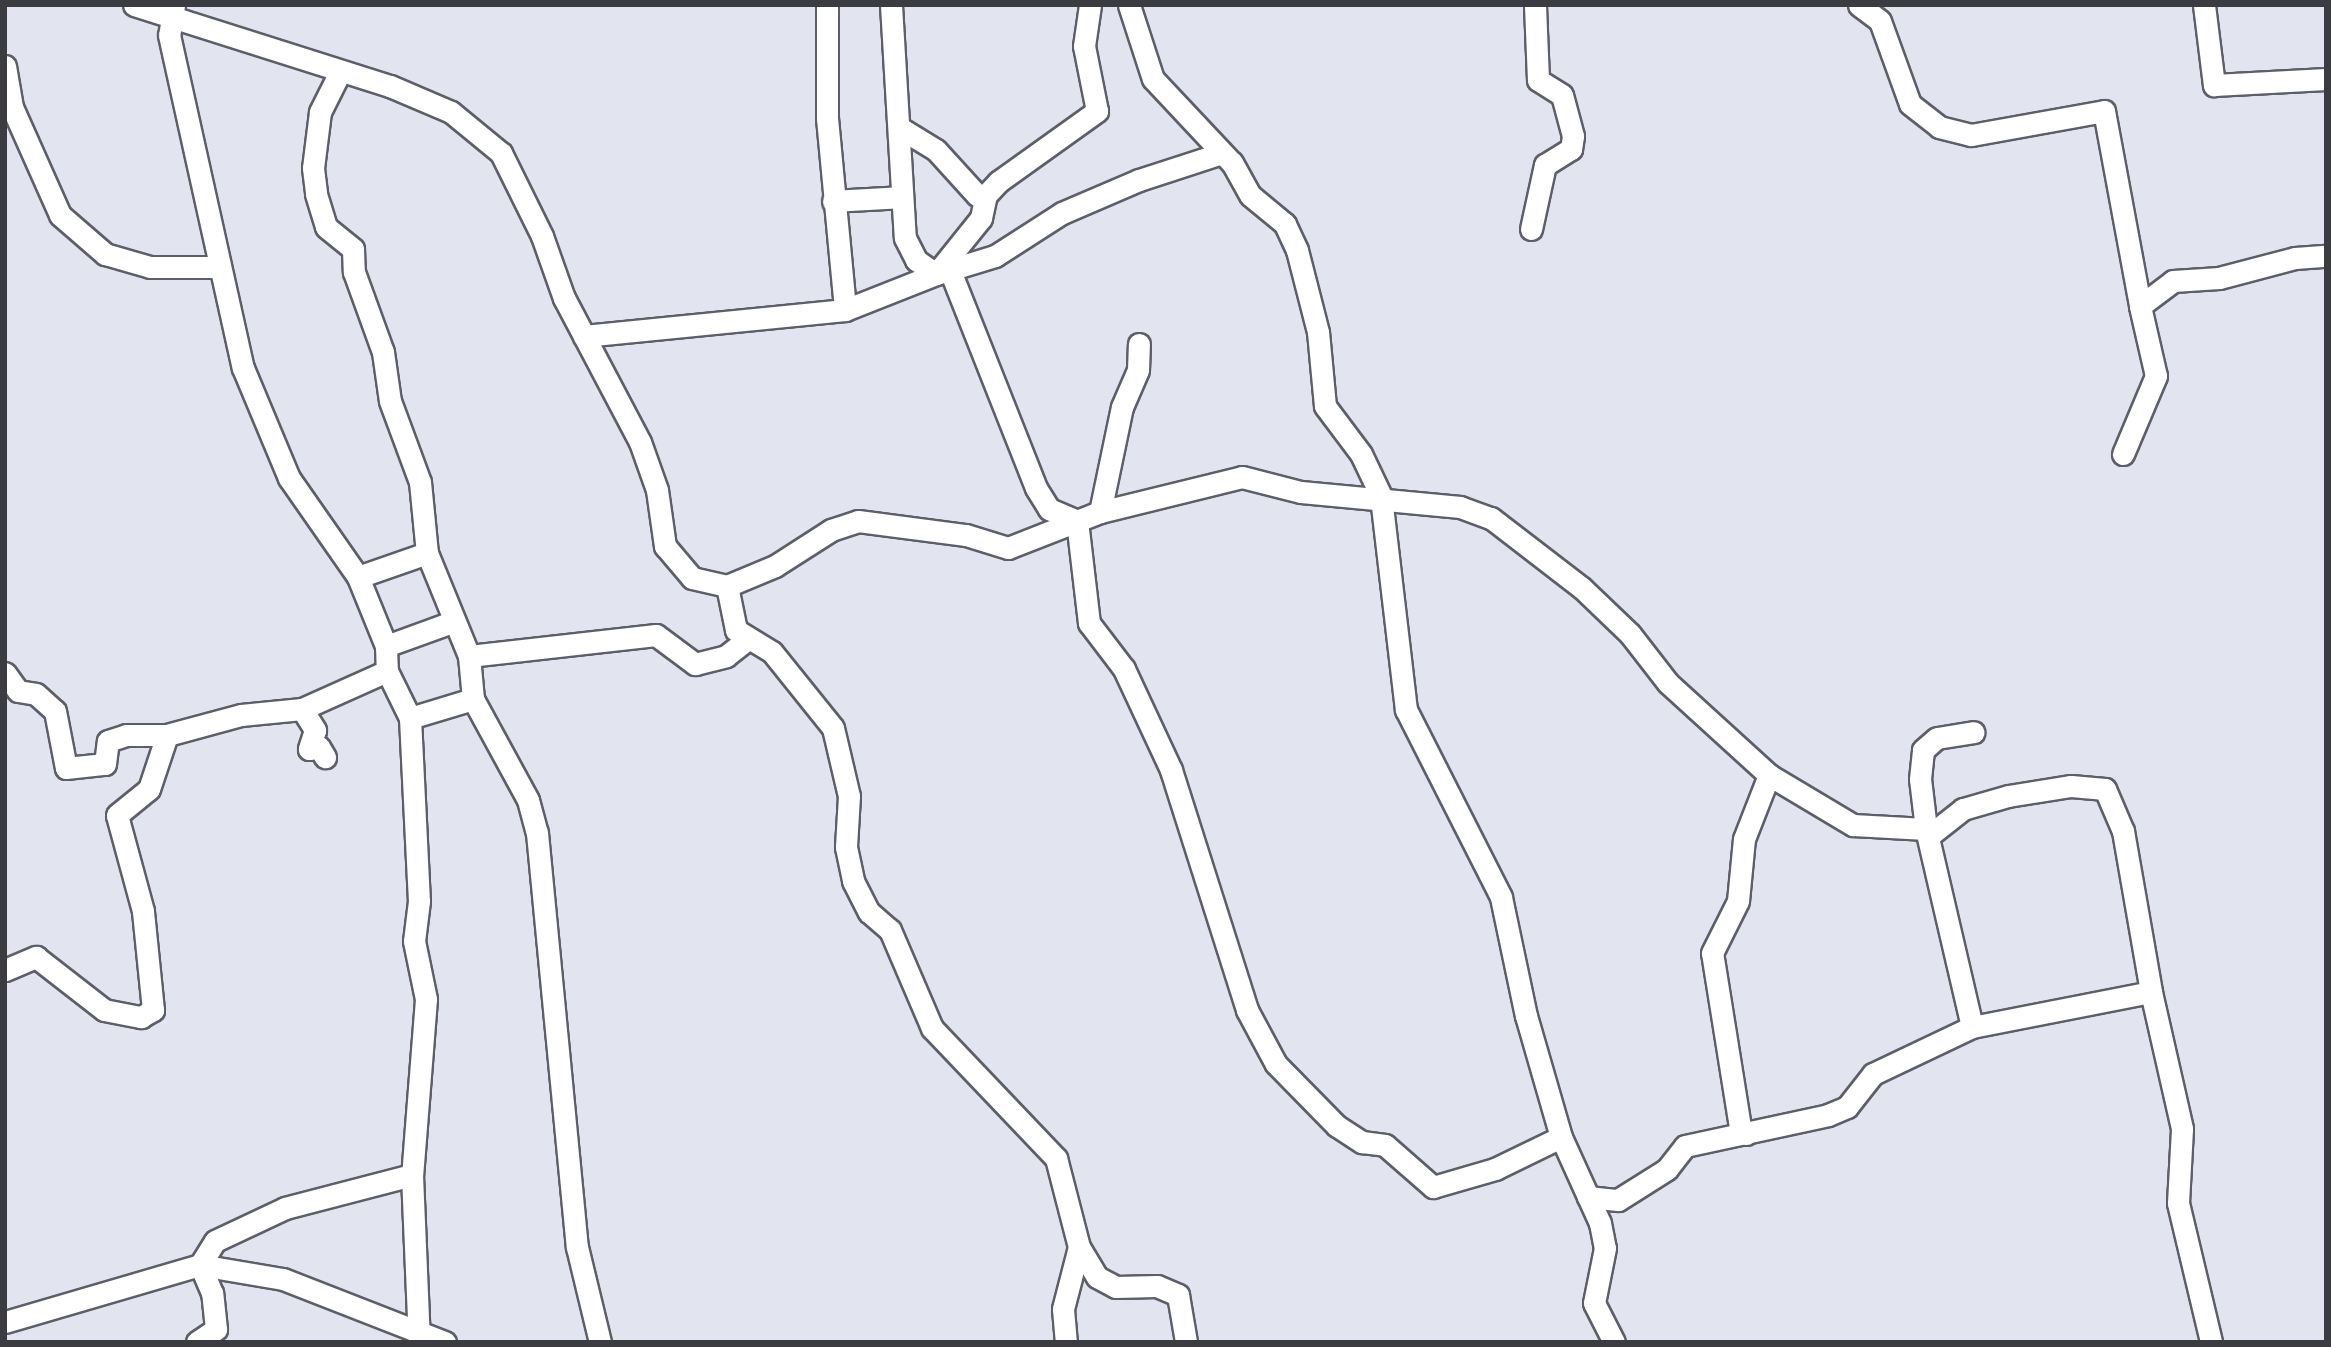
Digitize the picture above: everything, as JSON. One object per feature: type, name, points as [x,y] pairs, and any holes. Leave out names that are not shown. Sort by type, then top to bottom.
[{"type":"street","points":[[134,5],[174,11],[451,112],[501,153],[584,336],[648,462],[665,545],[692,578],[727,586],[775,566],[831,530],[858,522],[965,535],[1008,548],[1100,512],[1242,477],[1301,492],[1381,496],[1404,503],[1460,507],[1491,518],[1582,589],[1630,634],[1668,682],[1769,775],[1853,825],[1928,832],[1963,809],[2008,796],[2082,785],[2105,789],[2123,831],[2151,992],[2182,1129],[2178,1203],[2211,1342]]},
{"type":"street","points":[[827,5],[833,201],[845,310]]},
{"type":"street","points":[[891,5],[905,238],[916,260],[943,273],[1036,488],[1049,509],[1077,521]]},
{"type":"street","points":[[943,273],[981,218],[986,195],[1027,157],[1097,111],[1084,46],[1090,5]]},
{"type":"street","points":[[1129,5],[1153,79],[1222,153],[1250,195],[1285,224],[1297,250],[1318,332],[1325,406],[1362,454],[1381,496],[1406,709],[1501,897],[1525,1016],[1561,1137],[1588,1198],[1605,1248],[1594,1303],[1615,1342]]},
{"type":"street","points":[[1531,229],[1545,165],[1570,149],[1573,136],[1562,95],[1538,80],[1535,5]]},
{"type":"street","points":[[1858,5],[1878,13],[1910,104],[1939,127],[1971,135],[2104,111],[2155,376],[2123,454]]},
{"type":"street","points":[[2204,5],[2214,85],[2326,79]]},
{"type":"street","points":[[174,11],[169,35],[243,368],[289,478],[358,577],[386,646],[387,671],[410,718],[419,901],[414,941],[426,999],[412,1175],[419,1336]]},
{"type":"street","points":[[5,66],[12,107],[60,215],[106,254],[149,267],[220,267]]},
{"type":"street","points":[[340,72],[320,112],[313,168],[316,194],[326,227],[353,249],[354,272],[383,352],[390,401],[420,482],[426,553],[452,622],[469,656],[473,699],[514,769],[537,833],[577,1247],[600,1342]]},
{"type":"street","points":[[900,128],[936,150],[977,195],[986,195]]},
{"type":"street","points":[[584,336],[845,310],[995,256],[1062,213],[1139,180],[1222,153]]},
{"type":"street","points":[[833,201],[902,197]]},
{"type":"street","points":[[2140,306],[2173,281],[2219,278],[2295,258],[2326,256]]},
{"type":"street","points":[[1100,512],[1122,407],[1138,370],[1139,344]]},
{"type":"street","points":[[1077,521],[1089,623],[1124,669],[1166,758],[1225,927],[1247,1010],[1276,1064],[1337,1126],[1362,1142],[1385,1145],[1433,1187],[1495,1169],[1561,1137]]},
{"type":"street","points":[[358,577],[426,553]]},
{"type":"street","points":[[727,586],[736,631],[772,652],[833,729],[849,796],[846,848],[853,881],[869,912],[890,930],[932,1028],[1056,1158],[1079,1247],[1097,1277],[1116,1287],[1157,1286],[1178,1295],[1186,1342]]},
{"type":"street","points":[[386,646],[452,622]]},
{"type":"street","points":[[469,656],[656,635],[695,664],[726,656],[748,639]]},
{"type":"street","points":[[5,673],[18,691],[36,694],[55,711],[66,768],[106,764],[108,741],[125,735],[167,735],[241,715],[302,709],[387,671]]},
{"type":"street","points":[[410,718],[473,699]]},
{"type":"street","points":[[302,709],[315,730],[309,749],[319,747],[326,757]]},
{"type":"street","points":[[1972,1027],[1928,832],[1920,779],[1923,750],[1937,738],[1974,732]]},
{"type":"street","points":[[5,970],[36,957],[104,1010],[141,1017],[153,1010],[143,911],[117,815],[149,789],[167,735]]},
{"type":"street","points":[[1746,1134],[1740,1127],[1712,953],[1738,901],[1744,839],[1769,775]]},
{"type":"street","points":[[1588,1198],[1618,1200],[1667,1169],[1685,1146],[1746,1134],[1847,1107],[1873,1074],[1972,1027],[2151,992]]},
{"type":"street","points":[[200,1265],[215,1241],[285,1208],[412,1175]]},
{"type":"street","points":[[1066,1342],[1063,1309],[1079,1247]]},
{"type":"street","points":[[197,1342],[216,1329],[212,1293],[200,1265]]},
{"type":"street","points":[[5,1322],[200,1265],[283,1279],[419,1336],[445,1342]]}]
